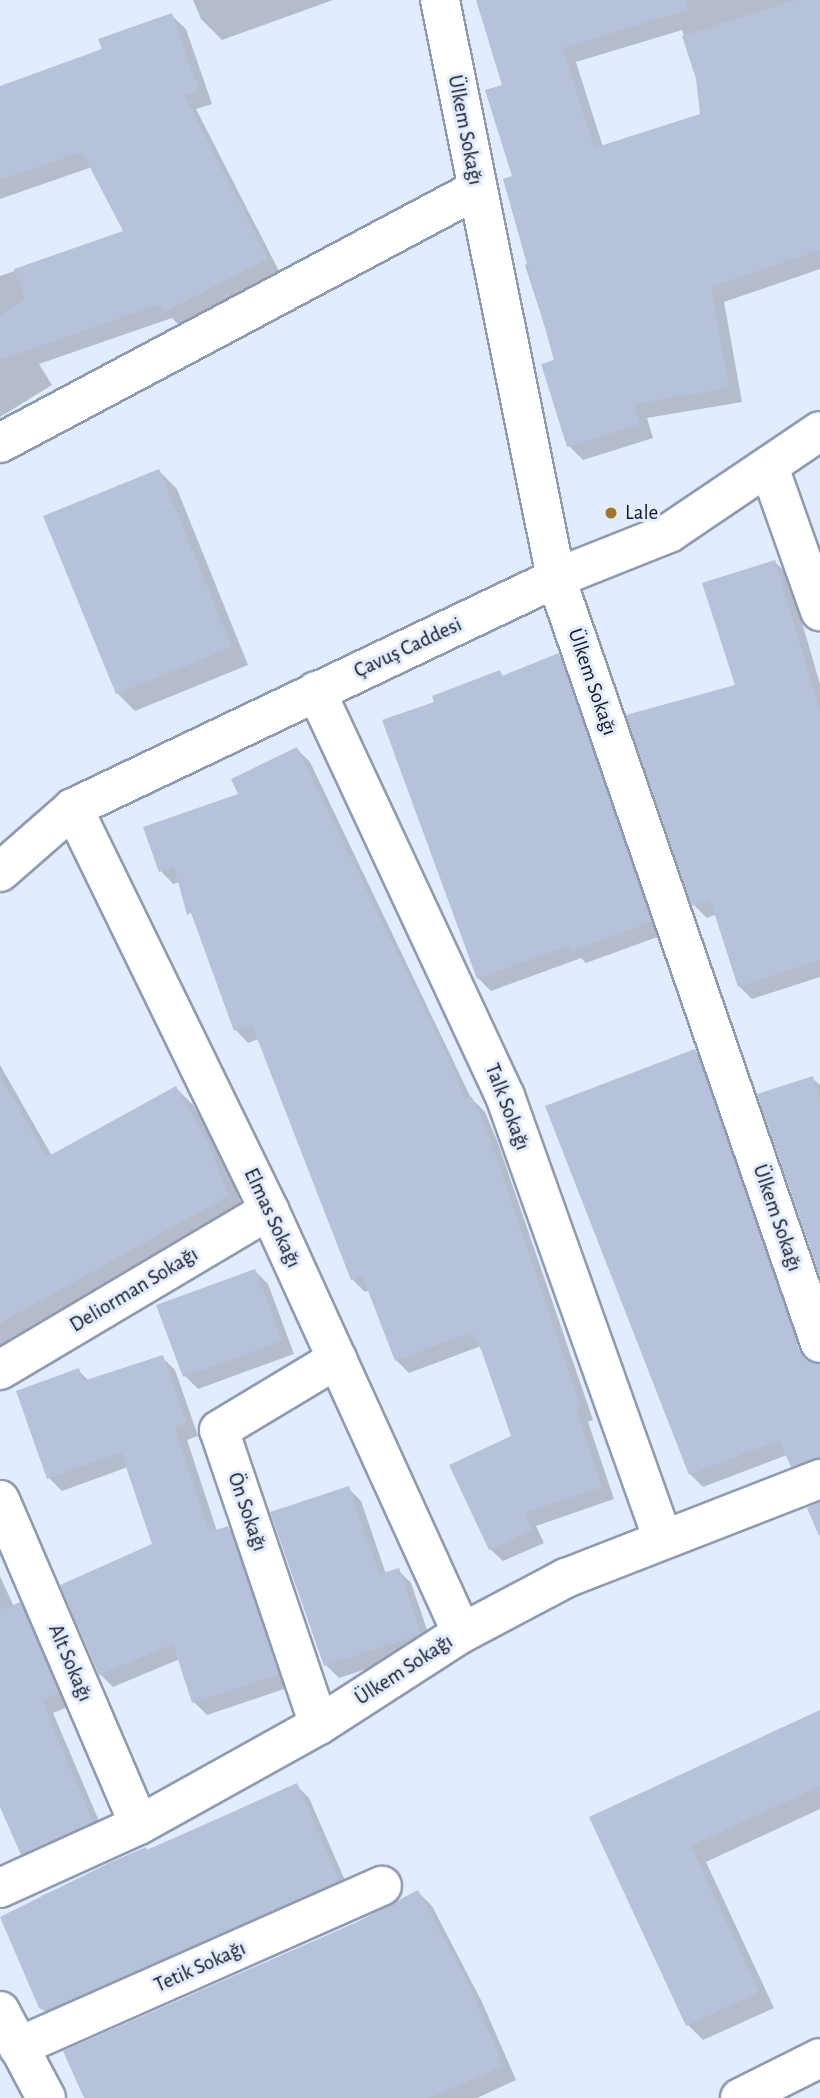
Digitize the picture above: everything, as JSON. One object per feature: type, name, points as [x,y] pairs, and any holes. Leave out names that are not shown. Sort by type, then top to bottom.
[{"type":"street","name":"Ülkem Sokağı","points":[[440,0],[556,578],[820,1343]]},
{"type":"street","points":[[0,443],[476,190]]},
{"type":"street","name":"Çavuş Caddesi","points":[[0,872],[73,808],[556,578],[669,533],[820,431]]},
{"type":"street","points":[[769,467],[820,611]]},
{"type":"street","name":"Talk Sokağı","points":[[316,691],[505,1096],[662,1538]]},
{"type":"street","name":"Elmas Sokağı","points":[[73,808],[269,1210],[462,1633]]},
{"type":"street","name":"Deliorman Sokağı","points":[[0,1370],[269,1210]]},
{"type":"street","name":"Ön Sokağı","points":[[319,1725],[219,1430],[337,1359]]},
{"type":"street","name":"Ülkem Sokağı","points":[[0,1888],[139,1825],[319,1725],[462,1633],[566,1578],[662,1538],[820,1479]]},
{"type":"street","name":"Alt Sokağı","points":[[0,1500],[139,1825]]},
{"type":"street","name":"Tetik Sokağı","points":[[18,2047],[382,1886]]},
{"type":"street","points":[[0,2011],[46,2098]]},
{"type":"street","points":[[740,2098],[820,2058]]},
{"type":"building","points":[[476,0],[686,0],[688,10],[563,48],[594,148],[700,114],[696,79],[682,36],[796,0],[820,0],[820,250],[711,287],[729,388],[634,404],[640,424],[567,447],[541,364],[554,360],[503,179],[512,176],[485,90],[502,85]]},
{"type":"building","points":[[172,13],[199,90],[184,95],[268,259],[164,312],[160,304],[0,360],[0,315],[25,300],[14,269],[123,231],[82,152],[0,180],[0,86],[102,49],[98,39]]},
{"type":"building","points":[[159,469],[232,647],[116,694],[43,516]]},
{"type":"building","points":[[775,560],[820,711],[820,960],[738,987],[710,900],[692,906],[626,715],[735,685],[702,583]]},
{"type":"building","points":[[559,653],[651,922],[571,951],[569,945],[477,979],[382,720],[434,702],[432,696],[500,670],[502,676]]},
{"type":"building","points":[[297,747],[453,1068],[464,1099],[472,1097],[486,1128],[581,1407],[576,1409],[602,1487],[525,1513],[532,1530],[489,1550],[449,1465],[511,1436],[482,1352],[472,1332],[395,1361],[362,1275],[351,1280],[252,1025],[234,1031],[191,913],[187,915],[174,867],[159,872],[143,827],[238,794],[231,779]]},
{"type":"building","points":[[695,1049],[799,1350],[806,1360],[820,1364],[820,1458],[791,1467],[779,1440],[689,1475],[545,1106]]},
{"type":"building","points":[[0,1076],[47,1157],[176,1086],[209,1145],[228,1196],[0,1323]]},
{"type":"building","points":[[813,1076],[820,1098],[820,1276],[757,1094]]},
{"type":"building","points":[[255,1269],[282,1341],[183,1377],[156,1305]]},
{"type":"building","points":[[163,1355],[186,1423],[175,1427],[210,1532],[228,1526],[279,1674],[192,1703],[173,1644],[99,1675],[60,1585],[152,1544],[121,1452],[47,1479],[16,1391],[79,1368],[83,1381]]},
{"type":"building","points":[[349,1486],[379,1574],[399,1568],[421,1634],[324,1666],[270,1512]]},
{"type":"building","points":[[820,1502],[820,1535],[819,1536],[807,1508]]},
{"type":"building","points":[[20,1602],[59,1693],[42,1700],[93,1822],[21,1855],[0,1807],[0,1605],[2,1610]]},
{"type":"building","points":[[820,1710],[820,1786],[691,1846],[759,1992],[686,2026],[589,1817]]},
{"type":"building","points":[[297,1783],[339,1881],[45,2011],[39,2008],[0,1917],[111,1862],[146,1847],[148,1850]]},
{"type":"building","points":[[418,1890],[469,1985],[503,2066],[429,2098],[84,2098],[63,2051],[357,1922]]},
{"type":"place","name":"Lale","points":[[611,513]]}]
